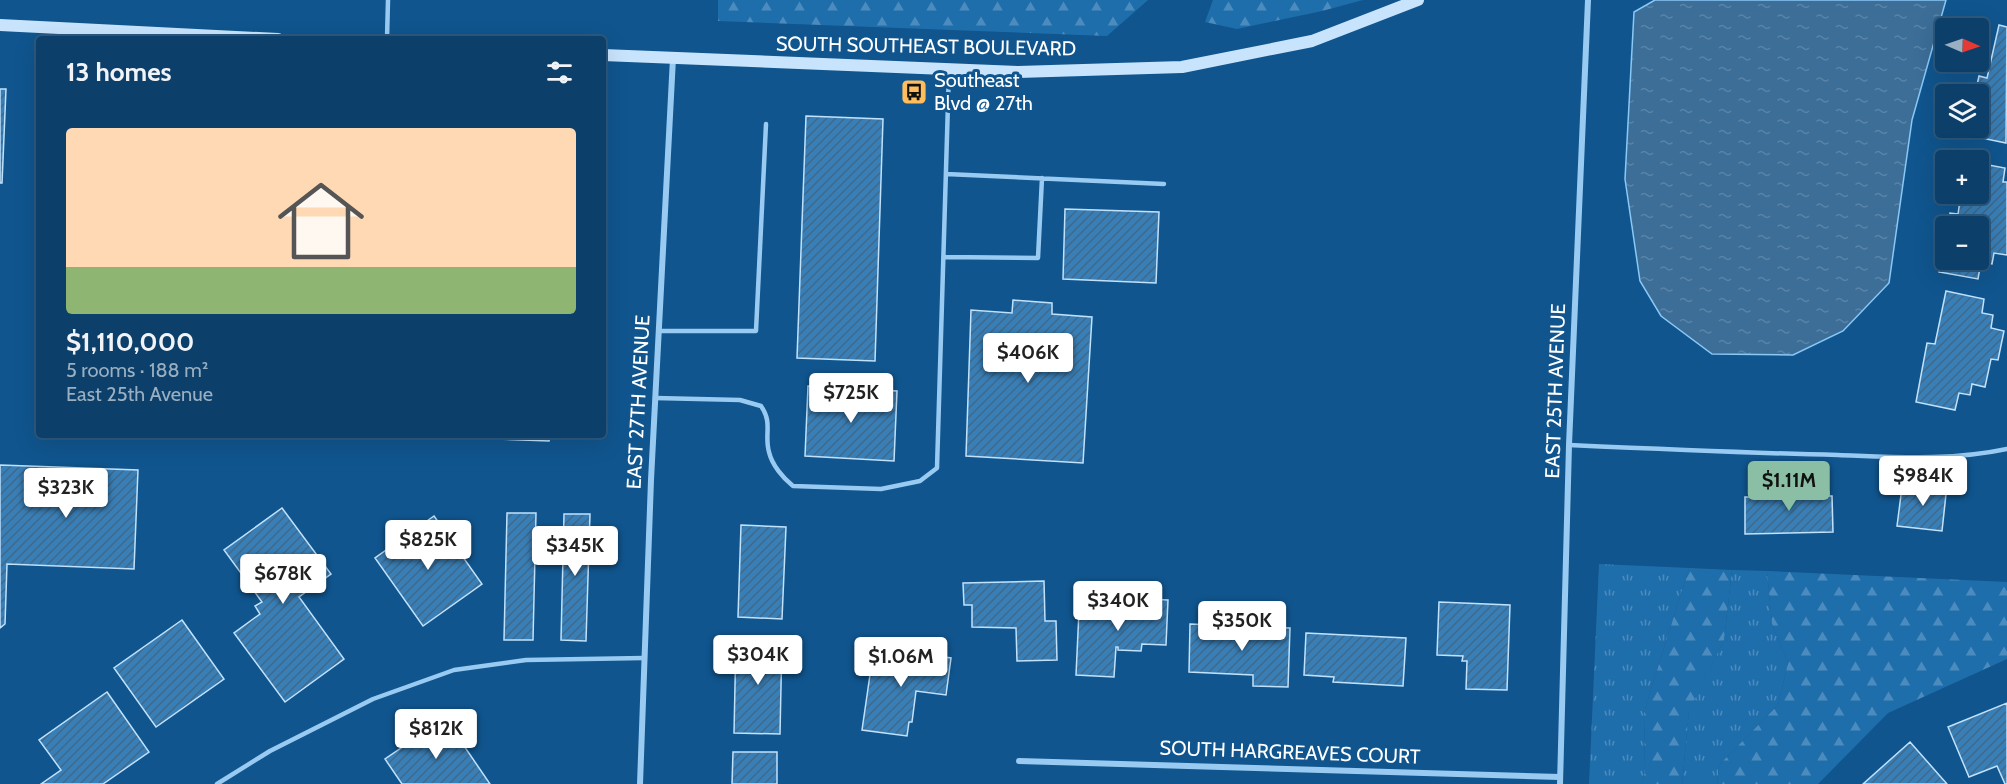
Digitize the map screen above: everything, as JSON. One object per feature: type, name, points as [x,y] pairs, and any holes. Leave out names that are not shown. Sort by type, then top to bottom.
[{"type":"main road","name":"SOUTH SOUTHEAST BOULEVARD","points":[[606,55],[1018,72],[1182,66],[1312,41],[1418,0]]},
{"type":"main road","points":[[0,24],[222,36]]},
{"type":"street","name":"EAST 25TH AVENUE","points":[[1560,781],[1569,445],[1588,0]]},
{"type":"street","name":"EAST 27TH AVENUE","points":[[640,784],[655,398],[673,58]]},
{"type":"street","name":"SOUTH HARGREAVES COURT","points":[[1019,761],[1560,781]]},
{"type":"lane","points":[[387,36],[388,0]]},
{"type":"lane","points":[[655,398],[740,400],[761,406],[768,416],[769,452],[782,477],[793,486],[881,489],[920,481],[937,468],[949,70]]},
{"type":"lane","points":[[659,331],[756,332],[766,124]]},
{"type":"lane","points":[[946,174],[1164,184]]},
{"type":"lane","points":[[944,257],[1038,258],[1042,178]]},
{"type":"lane","points":[[1569,445],[1928,458],[2007,449]]},
{"type":"lane","points":[[217,784],[270,751],[374,699],[454,670],[526,660],[644,658]]},
{"type":"green space","points":[[718,0],[1148,0],[1107,36],[718,21]]},
{"type":"green space","points":[[1213,0],[1363,0],[1237,29],[1205,22]]},
{"type":"green space","points":[[1599,564],[1689,568],[1644,712],[1645,772],[1641,784],[1589,784]]},
{"type":"green space","points":[[1689,568],[1732,570],[1724,640],[1689,711],[1682,784],[1641,784],[1645,772],[1644,712]]},
{"type":"green space","points":[[1732,570],[1767,571],[1772,624],[1788,663],[1778,705],[1719,765],[1717,784],[1682,784],[1689,710],[1724,640]]},
{"type":"green space","points":[[1767,571],[2007,582],[2007,659],[1888,713],[1818,784],[1717,784],[1719,765],[1778,705],[1788,663],[1772,624]]},
{"type":"water","points":[[1655,0],[1946,0],[1941,18],[1935,18],[1935,39],[1912,120],[1889,283],[1843,331],[1793,355],[1712,354],[1661,316],[1640,281],[1625,179],[1634,12]]},
{"type":"building","points":[[1999,25],[2007,27],[2006,143],[1982,138],[1989,138],[1989,84],[1977,84],[1979,76],[1987,78]]},
{"type":"building","points":[[0,89],[6,89],[2,183],[0,183]]},
{"type":"building","points":[[806,116],[883,119],[875,361],[797,358]]},
{"type":"building","points":[[1989,165],[2005,168],[2003,182],[2007,182],[2007,255],[1994,253],[1992,264],[1989,263],[1989,216],[1949,216],[1950,213],[1958,214],[1960,204],[1989,204]]},
{"type":"building","points":[[1065,209],[1159,212],[1156,283],[1063,279]]},
{"type":"building","points":[[1939,270],[1980,270],[1978,279],[1939,272]]},
{"type":"building","points":[[1946,291],[1984,299],[1982,313],[1993,315],[1991,328],[2004,331],[1998,360],[1991,359],[1985,387],[1972,384],[1970,395],[1959,393],[1955,410],[1916,402],[1927,343],[1935,344]]},
{"type":"building","points":[[1013,300],[1052,303],[1052,314],[1092,317],[1083,463],[966,456],[971,310],[1012,313]]},
{"type":"building","points":[[808,386],[897,391],[894,461],[805,456]]},
{"type":"building","points":[[471,438],[550,438],[549,441]]},
{"type":"building","points":[[0,465],[138,470],[134,569],[7,564],[5,624],[0,628]]},
{"type":"building","points":[[1923,483],[1947,485],[1942,531],[1897,526],[1902,487],[1922,490]]},
{"type":"building","points":[[1812,488],[1812,492],[1829,492],[1829,496],[1832,496],[1833,532],[1745,534],[1745,497],[1751,497],[1751,493],[1766,492],[1766,489]]},
{"type":"building","points":[[282,508],[331,574],[299,597],[344,659],[285,702],[234,633],[260,614],[255,606],[262,602],[224,550]]},
{"type":"building","points":[[507,513],[536,513],[533,640],[504,640]]},
{"type":"building","points":[[564,514],[590,514],[586,641],[561,640]]},
{"type":"building","points":[[434,516],[482,584],[423,626],[375,558]]},
{"type":"building","points":[[741,525],[786,527],[782,619],[738,617]]},
{"type":"building","points":[[1044,581],[1045,621],[1056,621],[1057,660],[1017,661],[1016,628],[972,627],[972,605],[964,605],[963,583]]},
{"type":"building","points":[[1098,597],[1168,600],[1166,645],[1142,644],[1141,651],[1118,650],[1116,647],[1114,677],[1076,675],[1079,611],[1098,612]]},
{"type":"building","points":[[1439,602],[1510,605],[1507,690],[1466,689],[1467,661],[1462,661],[1463,656],[1437,655]]},
{"type":"building","points":[[182,620],[224,679],[156,727],[114,668]]},
{"type":"building","points":[[1190,624],[1290,628],[1288,687],[1253,686],[1253,675],[1189,672]]},
{"type":"building","points":[[1306,633],[1406,638],[1403,686],[1333,682],[1334,677],[1304,675]]},
{"type":"building","points":[[736,638],[782,639],[780,734],[734,733]]},
{"type":"building","points":[[874,647],[951,658],[946,695],[916,691],[912,722],[909,722],[907,736],[862,730]]},
{"type":"building","points":[[107,692],[149,752],[103,784],[41,784],[61,770],[39,740]]},
{"type":"building","points":[[2007,703],[2007,784],[1997,766],[1969,777],[1948,727]]},
{"type":"building","points":[[445,718],[490,784],[402,784],[385,759]]},
{"type":"building","points":[[1910,742],[1947,784],[1863,784]]},
{"type":"building","points":[[733,752],[777,752],[777,784],[732,784]]},
{"type":"place","name":"Southeast Blvd @ 27th","points":[[914,92]]}]
